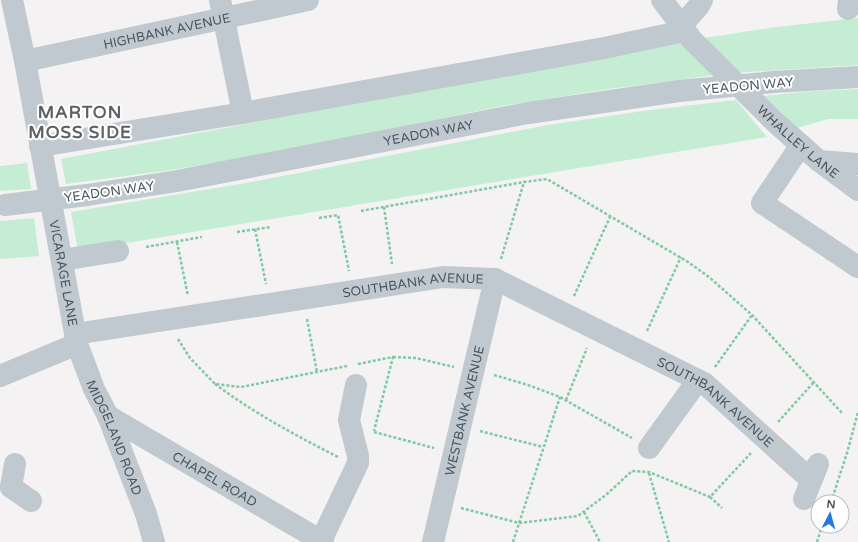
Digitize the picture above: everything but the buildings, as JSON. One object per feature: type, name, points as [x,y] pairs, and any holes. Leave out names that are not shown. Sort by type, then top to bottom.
[{"type":"street","name":"HIGHBANK AVENUE","points":[[24,61],[222,9],[308,0]]},
{"type":"street","name":"WHALLEY LANE","points":[[662,0],[692,40],[770,118],[819,161],[858,190]]},
{"type":"street","points":[[40,146],[243,113],[604,48],[682,28],[702,0]]},
{"type":"street","name":"VICARAGE LANE","points":[[9,8],[24,61],[76,339]]},
{"type":"street","points":[[222,9],[243,113]]},
{"type":"street","name":"YEADON WAY","points":[[2,205],[87,195],[192,178],[528,112],[679,91],[774,82],[858,77]]},
{"type":"street","points":[[801,145],[762,203],[858,267]]},
{"type":"street","points":[[819,161],[858,164]]},
{"type":"street","points":[[62,260],[118,251]]},
{"type":"street","name":"SOUTHBANK AVENUE","points":[[0,376],[76,339],[166,320],[443,277],[495,279],[701,382],[811,481]]},
{"type":"street","name":"WESTBANK AVENUE","points":[[433,542],[495,279]]},
{"type":"street","name":"MIDGELAND ROAD","points":[[76,339],[94,389],[108,416],[146,514],[154,542]]},
{"type":"street","points":[[322,541],[356,466],[358,456],[349,420],[356,375]]},
{"type":"street","points":[[649,448],[701,382]]},
{"type":"street","name":"CHAPEL ROAD","points":[[108,416],[322,541]]},
{"type":"street","points":[[15,464],[6,490],[30,501]]},
{"type":"path","points":[[361,211],[547,179],[681,257],[709,277],[752,315],[842,413]]},
{"type":"path","points":[[495,279],[524,182]]},
{"type":"path","points":[[384,207],[395,285]]},
{"type":"path","points":[[320,218],[338,215],[353,291]]},
{"type":"path","points":[[566,314],[610,217]]},
{"type":"path","points":[[237,232],[271,227]]},
{"type":"path","points":[[255,229],[269,304]]},
{"type":"path","points":[[146,247],[202,237]]},
{"type":"path","points":[[177,242],[192,316]]},
{"type":"path","points":[[639,350],[681,257]]},
{"type":"path","points":[[304,298],[317,372]]},
{"type":"path","points":[[701,382],[752,315]]},
{"type":"path","points":[[166,320],[190,358],[215,384],[239,402],[288,432],[356,466]]},
{"type":"path","points":[[566,400],[595,329]]},
{"type":"path","points":[[373,439],[393,357]]},
{"type":"path","points":[[356,375],[393,357],[416,358],[498,376],[560,397],[649,448]]},
{"type":"path","points":[[215,384],[241,387],[348,366]]},
{"type":"path","points":[[710,497],[814,382]]},
{"type":"path","points":[[513,542],[560,397]]},
{"type":"path","points":[[833,494],[847,454],[858,412]]},
{"type":"path","points":[[460,427],[544,447]]},
{"type":"path","points":[[374,432],[454,453]]},
{"type":"path","points":[[443,503],[519,523],[578,516],[632,471],[649,472],[710,497],[722,508]]},
{"type":"path","points":[[649,472],[669,542]]},
{"type":"path","points":[[584,512],[600,542]]},
{"type":"green space","points":[[858,18],[858,65],[734,73],[698,39],[776,27]]},
{"type":"green space","points":[[683,41],[715,75],[602,90],[502,106],[251,157],[164,171],[66,184],[61,159]]},
{"type":"green space","points":[[858,89],[858,119],[828,119],[797,128],[762,96],[815,91]]},
{"type":"green space","points":[[736,100],[767,137],[78,251],[71,212],[246,183],[548,125],[650,110]]},
{"type":"green space","points":[[27,163],[31,189],[0,191],[0,166]]},
{"type":"green space","points":[[34,218],[39,256],[0,259],[0,221]]},
{"type":"district","name":"MARTON MOSS SIDE","points":[[80,122]]}]
